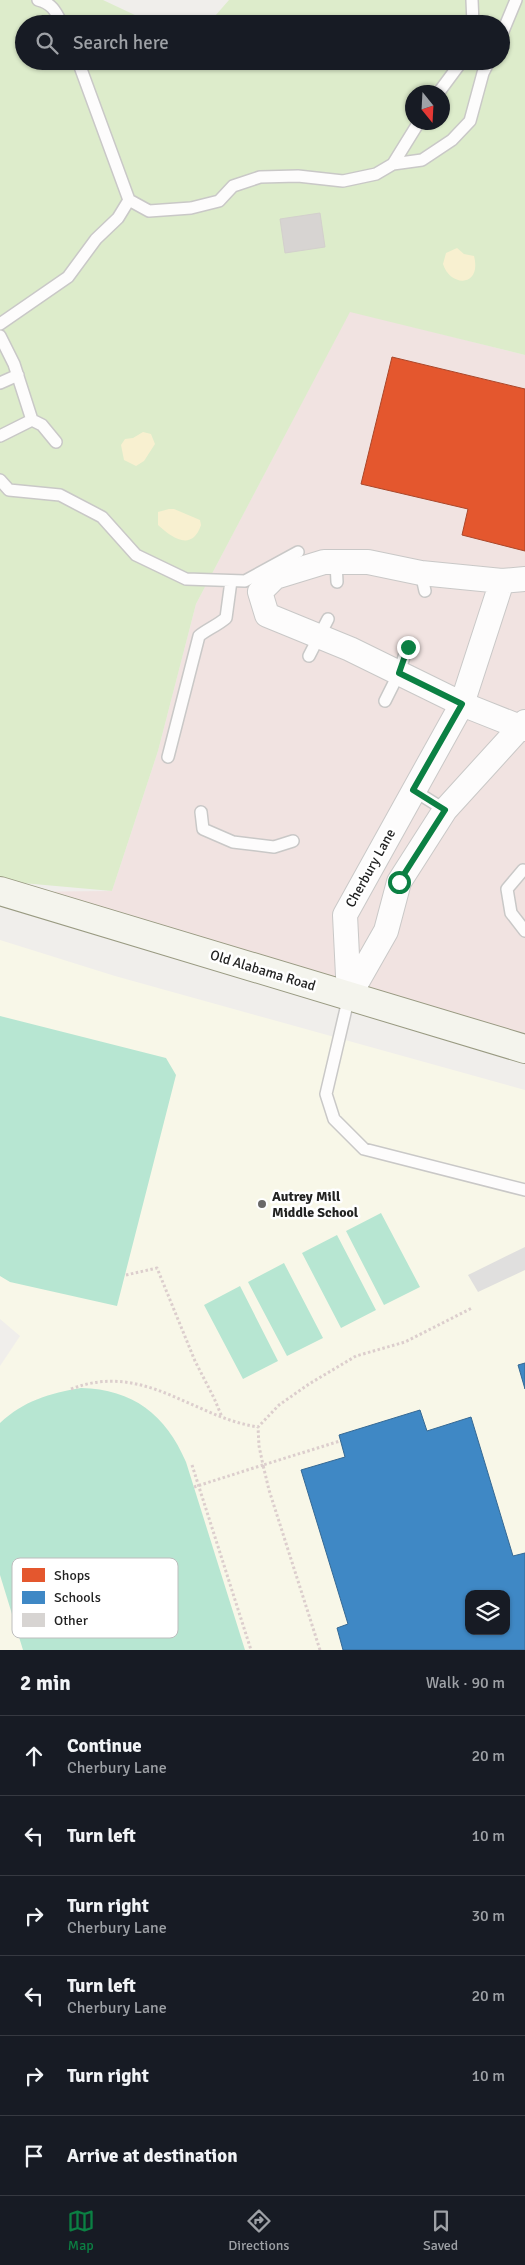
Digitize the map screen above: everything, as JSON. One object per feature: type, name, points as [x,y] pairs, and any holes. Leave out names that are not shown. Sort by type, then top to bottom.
[{"type":"main road","name":"Old Alabama Road","points":[[0,891],[525,1049]]},
{"type":"street","name":"Cherbury Lane","points":[[349,996],[345,915],[462,704],[514,580],[423,582],[368,562],[336,572],[324,562],[276,577],[260,592],[267,615],[399,673],[462,704],[524,726],[445,810],[399,882],[386,931],[349,996]]},
{"type":"lane","points":[[38,0],[45,2],[55,9],[58,15]]},
{"type":"lane","points":[[472,0],[473,15]]},
{"type":"lane","points":[[510,15],[516,0]]},
{"type":"lane","points":[[81,70],[129,200],[149,211],[191,208],[219,200],[233,186],[260,177],[298,176],[343,181],[376,174],[393,164],[422,160],[452,140],[470,120],[484,70]]},
{"type":"lane","points":[[444,85],[455,70]]},
{"type":"lane","points":[[393,164],[414,130]]},
{"type":"lane","points":[[0,324],[68,277],[96,240],[118,218],[129,200]]},
{"type":"lane","points":[[0,336],[18,375],[32,420],[42,425],[56,442]]},
{"type":"lane","points":[[0,383],[18,375]]},
{"type":"lane","points":[[0,436],[32,420]]},
{"type":"lane","points":[[0,480],[9,490],[60,495],[102,518],[136,555],[186,579],[245,581],[298,552]]},
{"type":"lane","points":[[168,757],[199,636],[214,628],[226,618],[231,581]]},
{"type":"lane","points":[[385,701],[399,673],[408,647]]},
{"type":"lane","points":[[413,790],[445,810]]},
{"type":"lane","points":[[201,812],[203,829],[233,842],[274,847],[293,840]]},
{"type":"lane","points":[[523,870],[508,890],[511,913],[525,931]]},
{"type":"lane","points":[[349,996],[326,1094],[334,1119],[364,1149],[525,1190]]},
{"type":"path","points":[[126,1275],[157,1268],[195,1361],[222,1418]]},
{"type":"path","points":[[320,1650],[269,1490],[259,1446],[258,1428],[279,1405],[308,1384],[356,1356],[405,1342],[472,1308]]},
{"type":"path","points":[[71,1389],[91,1382],[126,1382],[161,1390],[222,1418],[241,1425],[258,1428]]},
{"type":"path","points":[[194,1488],[340,1441]]},
{"type":"path","points":[[192,1465],[251,1650]]},
{"type":"shaded area","points":[[350,311],[525,355],[525,1052],[0,892],[112,891],[158,751],[196,604]]},
{"type":"shaded area","name":"Autrey Mill Middle School","points":[[0,940],[115,976],[525,1090],[525,1650],[0,1650],[0,1366],[20,1336],[0,1319]]},
{"type":"shaded area","points":[[525,1247],[525,1270],[478,1292],[468,1275]]},
{"type":"green space","points":[[0,0],[103,0],[135,15],[15,15],[15,70],[510,70],[510,15],[216,15],[229,0],[525,0],[525,355],[350,312],[196,604],[158,751],[112,891],[0,881]]},
{"type":"green space","points":[[0,1016],[166,1058],[176,1075],[117,1306],[10,1282],[0,1276]]},
{"type":"green space","points":[[381,1213],[420,1287],[384,1305],[346,1231]]},
{"type":"green space","points":[[337,1235],[376,1310],[341,1328],[302,1253]]},
{"type":"green space","points":[[284,1263],[323,1338],[287,1356],[248,1282]]},
{"type":"green space","points":[[240,1286],[278,1361],[243,1379],[204,1305]]},
{"type":"green space","points":[[81,1388],[117,1393],[132,1399],[146,1408],[158,1418],[168,1431],[178,1445],[186,1462],[245,1650],[23,1650],[19,1638],[178,1638],[178,1558],[12,1558],[12,1614],[0,1575],[0,1423],[18,1409],[58,1392]]},
{"type":"sand","points":[[457,248],[464,254],[474,256],[474,274],[470,279],[464,281],[452,277],[443,264],[446,253]]},
{"type":"sand","points":[[143,432],[151,434],[155,444],[144,461],[136,466],[124,460],[121,445],[125,439],[133,438]]},
{"type":"sand","points":[[174,509],[200,520],[201,525],[192,538],[181,540],[175,538],[158,525],[158,512]]},
{"type":"building: Shops","points":[[392,357],[525,389],[525,551],[462,535],[468,509],[361,484]]},
{"type":"building: Schools","points":[[525,1363],[525,1389],[518,1365]]},
{"type":"building: Schools","points":[[420,1410],[427,1431],[471,1417],[513,1556],[525,1553],[525,1650],[343,1650],[337,1628],[348,1624],[301,1470],[345,1457],[339,1435]]},
{"type":"building: Other","points":[[320,213],[325,247],[285,253],[280,219]]},
{"type":"place","name":"Autrey Mill Middle School","points":[[262,1204]]},
{"type":"route","points":[[399,882],[445,810],[413,790],[462,704],[399,673],[408,647]]}]
